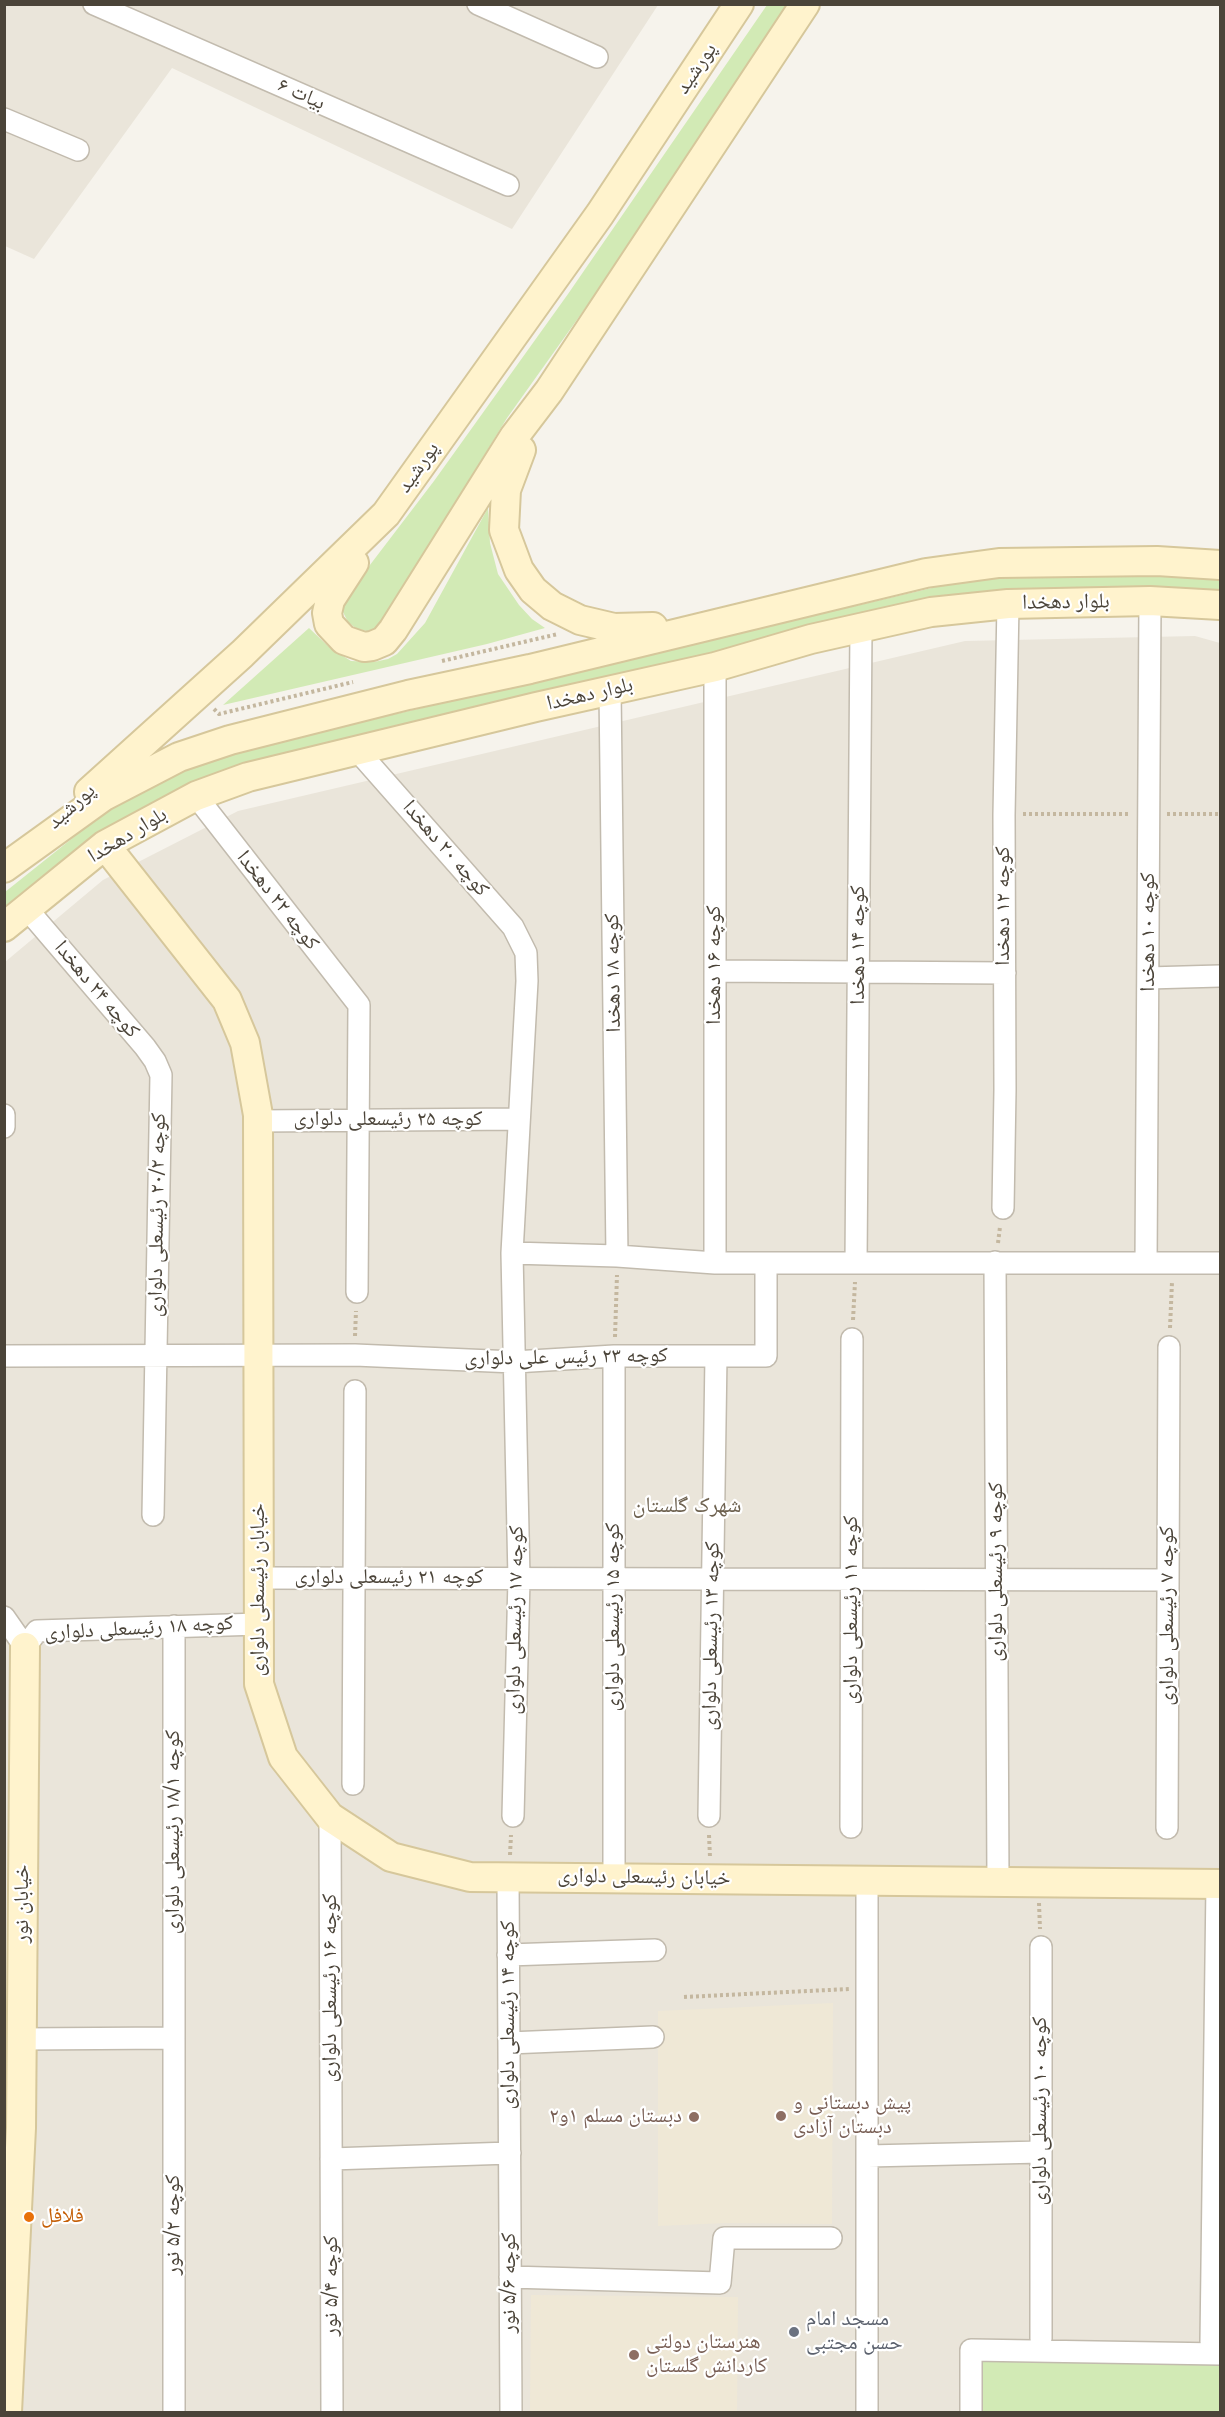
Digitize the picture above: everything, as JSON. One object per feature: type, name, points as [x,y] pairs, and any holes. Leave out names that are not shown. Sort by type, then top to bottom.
[{"type":"main road","name":"پورشید","points":[[10,863],[242,654],[386,514],[600,214],[739,4]]},
{"type":"main road","points":[[386,514],[336,588],[327,613],[333,631],[344,640],[364,647],[384,640],[393,630],[514,436],[549,391],[805,4]]},
{"type":"main road","points":[[549,391],[512,470],[503,513],[508,545],[519,570],[533,590],[562,612],[600,626],[631,629],[718,624]]},
{"type":"main road","name":"بلوار دهخدا","points":[[10,863],[112,791],[179,757],[230,740],[408,695],[718,624],[926,573],[999,563],[1157,561],[1221,565]]},
{"type":"main road","name":"بلوار دهخدا","points":[[4,927],[105,845],[196,796],[248,777],[715,667],[811,639],[931,612],[1008,604],[1150,601],[1221,605]]},
{"type":"main road","name":"خیابان رئیسعلی دلواری","points":[[105,845],[227,1000],[245,1043],[258,1120],[259,1684],[283,1757],[330,1817],[391,1857],[470,1877],[1219,1884]]},
{"type":"main road","name":"خیابان نور","points":[[7,2412],[13,2128],[21,2039],[14,1877],[15,1648]]},
{"type":"street","name":"بیات ۶","points":[[94,4],[508,185]]},
{"type":"street","points":[[478,4],[597,57]]},
{"type":"street","points":[[4,119],[78,150]]},
{"type":"street","name":"کوچه ۱۰ دهخدا","points":[[1146,1263],[1150,601]]},
{"type":"street","name":"کوچه ۱۲ دهخدا","points":[[1003,1208],[1004,814],[1008,604]]},
{"type":"street","name":"کوچه ۱۴ دهخدا","points":[[856,1263],[861,628]]},
{"type":"street","name":"کوچه ۱۶ دهخدا","points":[[715,667],[715,1263]]},
{"type":"street","name":"کوچه ۱۸ دهخدا","points":[[610,690],[617,1256]]},
{"type":"street","name":"کوچه ۲۰ دهخدا","points":[[357,750],[513,927],[526,953]]},
{"type":"street","name":"کوچه ۲۲ دهخدا","points":[[196,796],[359,1005],[358,1119]]},
{"type":"street","name":"کوچه ۲۴ دهخدا","points":[[27,909],[145,1047],[161,1075]]},
{"type":"street","name":"کوچه ۱۷ رئیسعلی دلواری","points":[[513,1816],[519,1579],[512,1253],[527,981],[526,953]]},
{"type":"street","points":[[715,970],[1005,973]]},
{"type":"street","points":[[1148,978],[1221,976]]},
{"type":"street","name":"کوچه ۲۰/۲ رئیسعلی دلواری","points":[[153,1515],[161,1075]]},
{"type":"street","points":[[4,1127],[5,1115]]},
{"type":"street","points":[[357,1292],[358,1119]]},
{"type":"street","name":"کوچه ۲۵ رئیسعلی دلواری","points":[[258,1120],[519,1119]]},
{"type":"street","points":[[512,1253],[617,1256],[715,1263],[1221,1263]]},
{"type":"street","name":"کوچه ۹ رئیسعلی دلواری","points":[[995,1262],[998,1882]]},
{"type":"street","name":"کوچه ۲۳ رئیس علی دلواری","points":[[4,1356],[355,1355],[514,1362],[614,1356],[766,1356],[766,1263]]},
{"type":"street","name":"کوچه ۱۱ رئیسعلی دلواری","points":[[851,1827],[852,1339]]},
{"type":"street","name":"کوچه ۷ رئیسعلی دلواری","points":[[1167,1828],[1169,1347]]},
{"type":"street","name":"کوچه ۱۵ رئیسعلی دلواری","points":[[614,1356],[614,1878]]},
{"type":"street","name":"کوچه ۱۳ رئیسعلی دلواری","points":[[709,1816],[716,1356]]},
{"type":"street","points":[[353,1784],[355,1391]]},
{"type":"street","name":"کوچه ۲۱ رئیسعلی دلواری","points":[[259,1578],[1168,1580]]},
{"type":"street","points":[[4,1617],[15,1648]]},
{"type":"street","name":"کوچه ۱۸ رئیسعلی دلواری","points":[[15,1648],[37,1631],[259,1624]]},
{"type":"street","name":"کوچه ۱۸/۱ رئیسعلی دلواری","points":[[174,1626],[174,2038]]},
{"type":"street","name":"کوچه ۱۶ رئیسعلی دلواری","points":[[330,1817],[331,2159]]},
{"type":"street","name":"کوچه ۱۴ رئیسعلی دلواری","points":[[508,1877],[510,2153]]},
{"type":"street","points":[[867,1881],[867,2412]]},
{"type":"street","points":[[971,2412],[971,2350],[1216,2348],[1219,1884]]},
{"type":"street","name":"کوچه ۱۰ رئیسعلی دلواری","points":[[1041,1947],[1041,2339]]},
{"type":"street","points":[[508,1956],[655,1950]]},
{"type":"street","points":[[509,2043],[653,2037]]},
{"type":"street","points":[[21,2039],[174,2038]]},
{"type":"street","name":"کوچه ۵/۲ نور","points":[[174,2038],[174,2412]]},
{"type":"street","points":[[868,2156],[1041,2152]]},
{"type":"street","points":[[331,2159],[510,2153]]},
{"type":"street","name":"کوچه ۵/۶ نور","points":[[510,2153],[511,2412]]},
{"type":"street","name":"کوچه ۵/۴ نور","points":[[331,2159],[332,2412]]},
{"type":"street","points":[[510,2277],[720,2283],[724,2238],[831,2238]]},
{"type":"path","points":[[1004,814],[1221,814]]},
{"type":"path","points":[[995,1262],[1003,1208]]},
{"type":"path","points":[[614,1356],[617,1256]]},
{"type":"path","points":[[852,1339],[856,1263]]},
{"type":"path","points":[[1169,1347],[1172,1263]]},
{"type":"path","points":[[355,1355],[357,1292]]},
{"type":"path","points":[[508,1877],[513,1816]]},
{"type":"path","points":[[709,1816],[711,1879]]},
{"type":"path","points":[[1038,1883],[1041,1947]]},
{"type":"path","points":[[684,1997],[867,1988]]},
{"type":"shaded area","points":[[5,5],[658,5],[512,229],[172,68],[34,259],[5,246]]},
{"type":"shaded area","points":[[1195,636],[1220,643],[1220,2412],[5,2412],[5,962],[103,880],[238,811],[965,641]]},
{"type":"shaded area","points":[[833,2003],[832,2224],[726,2223],[658,2226],[658,2011]]},
{"type":"shaded area","name":"هنرستان دولتی کاردانش گلستان","points":[[531,2295],[738,2297],[737,2412],[530,2412]]},
{"type":"green space","points":[[767,5],[795,5],[653,213],[507,418],[378,629],[367,631],[357,629],[348,622],[343,612],[344,599],[434,481],[568,294]]},
{"type":"green space","points":[[488,508],[490,543],[498,574],[519,605],[532,619],[545,628],[487,644],[223,705],[309,628],[330,648],[351,661],[374,662],[397,654],[425,623]]},
{"type":"green space","points":[[1085,575],[1220,578],[1220,595],[1032,589],[998,591],[288,756],[5,912],[5,892],[109,809],[171,775],[243,750],[970,579]]},
{"type":"green space","points":[[979,2361],[1220,2362],[1220,2411],[979,2412]]},
{"type":"place","name":"پیش دبستانی و دبستان آزادی","points":[[781,2116]]},
{"type":"place","name":"دبستان مسلم ۱و۲","points":[[694,2117]]},
{"type":"place","name":"فلافل","points":[[29,2217]]},
{"type":"place","name":"مسجد امام حسن مجتبی","points":[[794,2332]]},
{"type":"place","name":"هنرستان دولتی کاردانش گلستان","points":[[634,2355]]},
{"type":"district","name":"شهرک گلستان","points":[[687,1507]]}]
